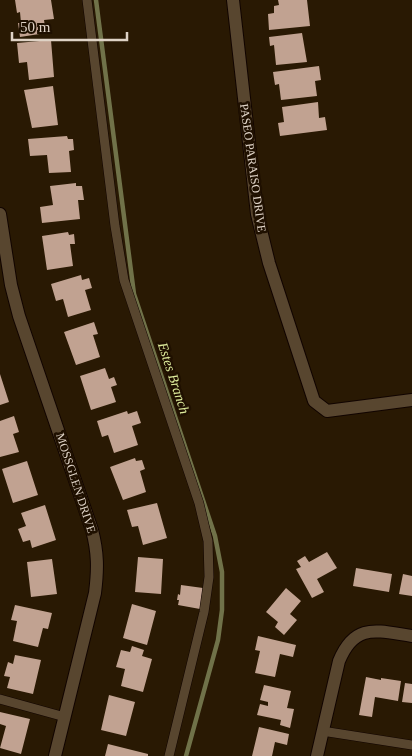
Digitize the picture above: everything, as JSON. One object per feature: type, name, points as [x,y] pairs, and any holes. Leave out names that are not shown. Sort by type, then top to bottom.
[{"type":"street","name":"PASEO PARAISO DRIVE","points":[[233,0],[257,214],[269,263],[314,401],[327,411],[412,400]]},
{"type":"street","name":"MOSSGLEN DRIVE","points":[[0,214],[11,285],[19,316],[98,551],[95,593],[55,756]]},
{"type":"street","points":[[317,756],[339,661],[345,647],[356,636],[370,630],[412,636]]},
{"type":"lane","points":[[87,0],[115,226],[124,280],[199,503],[208,541],[209,577],[204,612],[168,756]]},
{"type":"lane","points":[[0,699],[65,716]]},
{"type":"lane","points":[[322,731],[412,745]]},
{"type":"building","points":[[15,0],[51,0],[54,19],[44,20],[46,33],[20,37],[18,23],[21,23],[20,12],[17,13]]},
{"type":"building","points":[[278,0],[307,0],[310,26],[269,30],[268,14],[274,13],[274,6],[279,5]]},
{"type":"building","points":[[302,33],[307,62],[276,65],[274,45],[270,46],[269,37]]},
{"type":"building","points":[[51,40],[54,77],[29,80],[27,62],[19,63],[17,43]]},
{"type":"building","points":[[319,66],[321,80],[315,81],[317,96],[281,100],[279,84],[275,85],[273,72]]},
{"type":"building","points":[[53,86],[58,125],[32,128],[24,90]]},
{"type":"building","points":[[318,102],[319,118],[325,117],[327,130],[280,136],[278,123],[284,122],[282,107]]},
{"type":"building","points":[[67,136],[68,139],[73,139],[74,150],[69,151],[71,172],[49,173],[47,155],[30,156],[28,139]]},
{"type":"building","points":[[76,183],[76,186],[82,186],[84,200],[78,200],[80,219],[42,223],[40,207],[53,205],[50,186]]},
{"type":"building","points":[[68,232],[69,235],[74,234],[75,244],[70,244],[73,266],[47,270],[42,236]]},
{"type":"building","points":[[81,275],[82,280],[89,278],[92,288],[85,290],[91,310],[68,317],[63,299],[56,301],[51,284]]},
{"type":"building","points":[[94,322],[98,334],[93,335],[100,357],[76,365],[64,332]]},
{"type":"building","points":[[105,368],[109,379],[114,377],[117,385],[111,387],[116,402],[91,410],[80,376]]},
{"type":"building","points":[[0,374],[9,402],[0,405]]},
{"type":"building","points":[[127,411],[128,414],[137,411],[141,423],[132,426],[138,445],[114,453],[108,435],[102,437],[97,421]]},
{"type":"building","points":[[14,416],[19,432],[13,434],[19,452],[0,457],[0,421]]},
{"type":"building","points":[[135,458],[136,461],[142,460],[145,469],[140,471],[146,492],[123,500],[110,467]]},
{"type":"building","points":[[27,461],[38,495],[13,503],[2,469]]},
{"type":"building","points":[[157,503],[167,538],[143,545],[138,526],[132,527],[127,510]]},
{"type":"building","points":[[45,505],[56,540],[32,548],[30,540],[23,542],[18,529],[26,526],[21,513]]},
{"type":"building","points":[[327,552],[337,568],[317,579],[324,592],[312,598],[296,569],[301,567],[297,561],[305,556],[309,562]]},
{"type":"building","points":[[138,557],[163,559],[161,594],[135,592]]},
{"type":"building","points":[[52,559],[57,594],[31,597],[27,562]]},
{"type":"building","points":[[356,568],[392,574],[389,592],[353,586]]},
{"type":"building","points":[[403,574],[412,576],[412,596],[399,594]]},
{"type":"building","points":[[181,585],[203,588],[200,609],[178,605],[179,600],[177,600],[178,594],[180,595]]},
{"type":"building","points":[[286,588],[301,601],[290,614],[297,620],[284,635],[275,627],[278,622],[266,612]]},
{"type":"building","points":[[132,604],[156,611],[147,645],[123,638]]},
{"type":"building","points":[[15,605],[52,613],[48,629],[43,628],[38,647],[13,641],[17,621],[11,620]]},
{"type":"building","points":[[258,636],[296,645],[293,657],[280,654],[275,677],[255,673],[260,651],[255,650]]},
{"type":"building","points":[[132,646],[144,650],[142,656],[152,659],[143,692],[121,686],[125,669],[116,667],[121,650],[130,652]]},
{"type":"building","points":[[15,655],[41,660],[33,694],[7,688],[10,677],[4,676],[8,662],[13,664]]},
{"type":"building","points":[[366,677],[401,681],[398,701],[375,697],[372,717],[359,715]]},
{"type":"building","points":[[405,683],[412,684],[412,703],[402,702]]},
{"type":"building","points":[[264,685],[291,691],[287,708],[294,709],[290,728],[280,725],[281,720],[257,715],[260,704],[268,706],[268,702],[260,700]]},
{"type":"building","points":[[109,695],[135,702],[126,736],[101,730]]},
{"type":"building","points":[[0,712],[30,719],[21,754],[0,748],[6,726],[0,724]]},
{"type":"building","points":[[259,727],[289,734],[287,745],[275,742],[272,756],[252,756]]},
{"type":"building","points":[[108,744],[148,754],[148,756],[105,756]]},
{"type":"waterway","name":"Estes Branch","points":[[96,0],[134,294],[215,536],[222,572],[222,610],[218,640],[186,756]]}]
